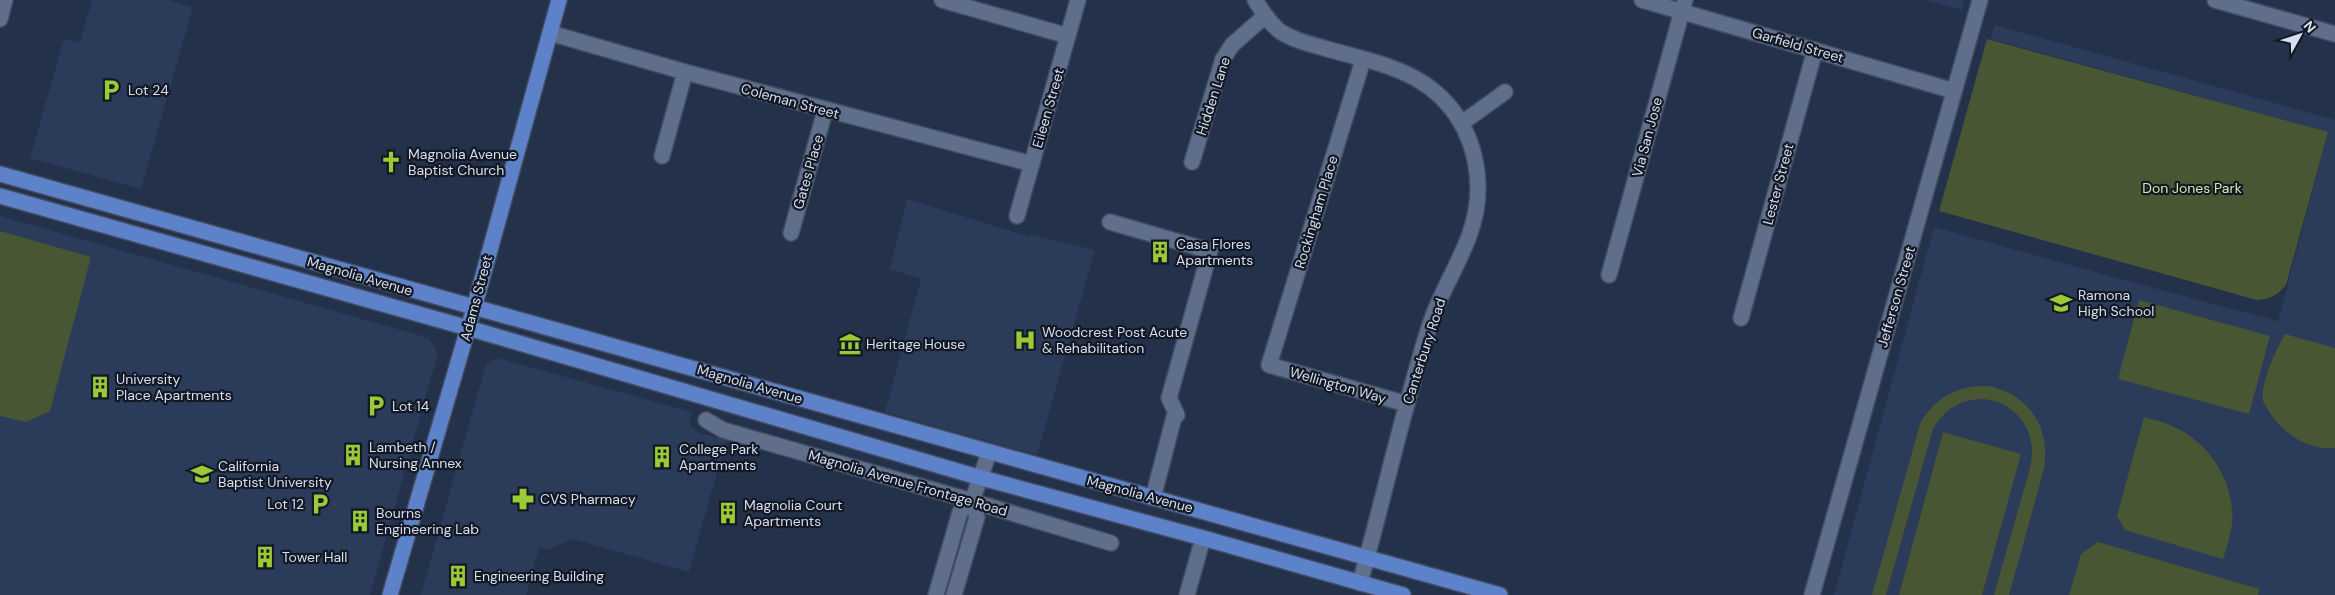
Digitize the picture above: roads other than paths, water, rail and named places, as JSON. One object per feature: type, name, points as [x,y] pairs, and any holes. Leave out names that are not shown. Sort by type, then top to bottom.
[{"type":"main road","name":"Adams Street","points":[[390,595],[474,308],[559,0]]},
{"type":"main road","name":"Magnolia Avenue","points":[[0,174],[474,308],[594,339],[989,453],[1500,595]]},
{"type":"main road","name":"Magnolia Avenue","points":[[0,196],[468,328],[980,477],[1403,595]]},
{"type":"street","points":[[0,20],[6,0]]},
{"type":"street","points":[[942,0],[1068,36]]},
{"type":"street","name":"Eileen Street","points":[[1017,216],[1078,0]]},
{"type":"street","name":"Canterbury Road","points":[[1255,0],[1265,16],[1281,32],[1302,42],[1410,75],[1425,84],[1451,108],[1462,123],[1478,168],[1477,208],[1465,250],[1437,303],[1407,404],[1360,583]]},
{"type":"street","name":"Garfield Street","points":[[1642,0],[1683,6],[1815,50],[1954,91]]},
{"type":"street","name":"Jefferson Street","points":[[1812,595],[1980,0]]},
{"type":"street","points":[[2215,0],[2335,34]]},
{"type":"street","name":"Via San Jose","points":[[1609,275],[1683,6]]},
{"type":"street","name":"Hidden Lane","points":[[1192,162],[1223,59],[1232,45],[1265,16]]},
{"type":"street","name":"Coleman Street","points":[[550,33],[685,72],[1032,164]]},
{"type":"street","name":"Lester Street","points":[[1741,318],[1815,50]]},
{"type":"street","name":"Rockingham Place","points":[[1269,365],[1363,60]]},
{"type":"street","points":[[662,156],[685,72]]},
{"type":"street","points":[[1462,123],[1505,92]]},
{"type":"street","name":"Gates Place","points":[[791,233],[825,110]]},
{"type":"street","points":[[1110,222],[1210,251],[1169,398],[1177,415],[1174,417],[1153,498]]},
{"type":"street","name":"Wellington Way","points":[[1269,365],[1407,404]]},
{"type":"street","name":"Magnolia Avenue Frontage Road","points":[[706,420],[723,430],[1111,543]]},
{"type":"street","points":[[936,595],[960,512],[972,501],[989,453]]},
{"type":"street","points":[[954,595],[977,517],[972,501]]},
{"type":"street","points":[[1187,595],[1203,538]]},
{"type":"place","name":"Lot 24","points":[[111,90]]},
{"type":"place","name":"Magnolia Avenue Baptist Church","points":[[391,162]]},
{"type":"place","name":"Casa Flores Apartments","points":[[1160,252]]},
{"type":"place","name":"Ramona High School","points":[[2061,303]]},
{"type":"place","name":"Woodcrest Post Acute & Rehabilitation","points":[[1025,340]]},
{"type":"place","name":"Heritage House","points":[[850,344]]},
{"type":"place","name":"University Place Apartments","points":[[100,387]]},
{"type":"place","name":"Lot 14","points":[[376,406]]},
{"type":"place","name":"Lambeth / Nursing Annex","points":[[353,455]]},
{"type":"place","name":"College Park Apartments","points":[[662,457]]},
{"type":"place","name":"California Baptist University","points":[[202,474]]},
{"type":"place","name":"CVS Pharmacy","points":[[523,499]]},
{"type":"place","name":"Lot 12","points":[[320,504]]},
{"type":"place","name":"Magnolia Court Apartments","points":[[728,513]]},
{"type":"place","name":"Bourns Engineering Lab","points":[[360,521]]},
{"type":"place","name":"Tower Hall","points":[[265,557]]},
{"type":"place","name":"Engineering Building","points":[[458,576]]},
{"type":"park label","name":"Don Jones Park","points":[[2192,188]]}]
